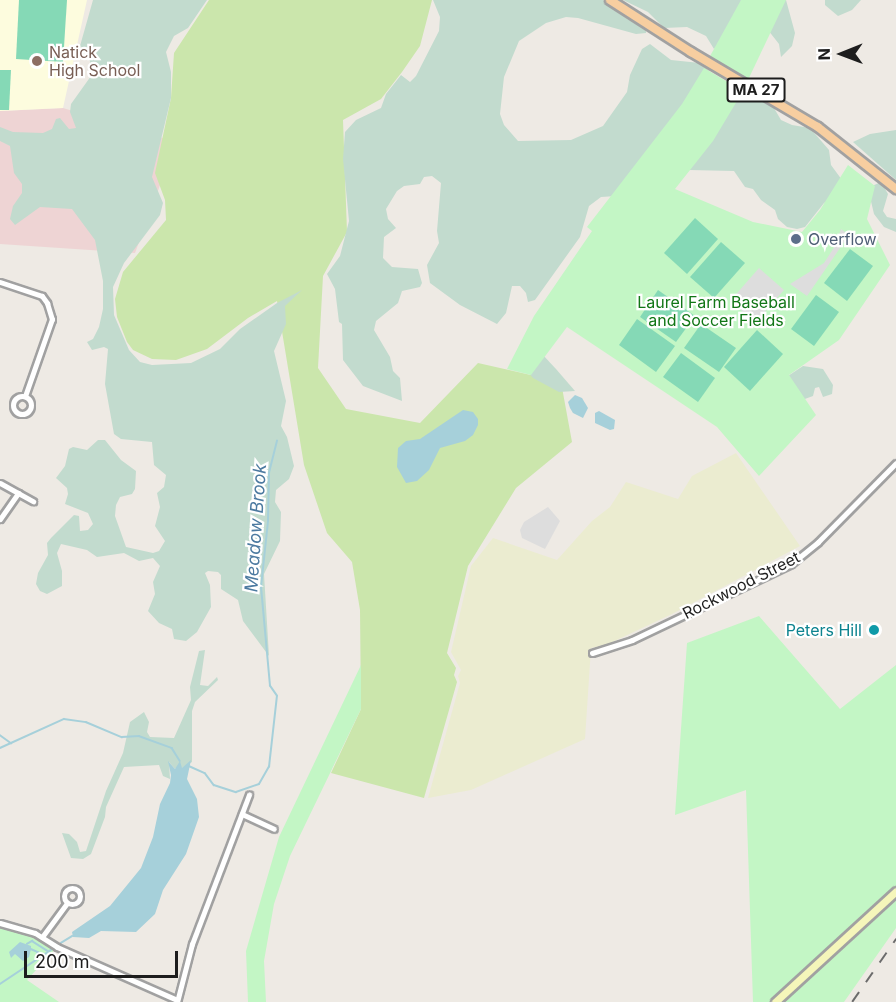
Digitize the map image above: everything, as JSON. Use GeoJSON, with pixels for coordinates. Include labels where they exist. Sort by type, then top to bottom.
{"type":"FeatureCollection","features":[{"type":"Feature","properties":{"kind":"main road","name":"MA 27"},"geometry":{"type":"LineString","coordinates":[[610,0],[691,52],[818,128],[896,189]]}},
{"type":"Feature","properties":{"kind":"main road"},"geometry":{"type":"LineString","coordinates":[[775,1002],[896,891]]}},
{"type":"Feature","properties":{"kind":"street"},"geometry":{"type":"LineString","coordinates":[[0,282],[42,296],[52,319],[25,396]]}},
{"type":"Feature","properties":{"kind":"street","name":"Rockwood Street"},"geometry":{"type":"LineString","coordinates":[[592,653],[632,640],[791,564],[818,542],[896,463]]}},
{"type":"Feature","properties":{"kind":"street"},"geometry":{"type":"LineString","coordinates":[[0,483],[33,501]]}},
{"type":"Feature","properties":{"kind":"street"},"geometry":{"type":"LineString","coordinates":[[0,519],[18,493]]}},
{"type":"Feature","properties":{"kind":"street"},"geometry":{"type":"LineString","coordinates":[[0,922],[42,937],[57,947],[177,1001],[192,944],[249,795]]}},
{"type":"Feature","properties":{"kind":"street"},"geometry":{"type":"LineString","coordinates":[[242,814],[274,829]]}},
{"type":"Feature","properties":{"kind":"street"},"geometry":{"type":"LineString","coordinates":[[42,937],[67,903]]}},
{"type":"Feature","properties":{"kind":"shaded area","name":"Natick High School"},"geometry":{"type":"Polygon","coordinates":[[[0,0],[87,0],[63,108],[0,111],[0,0]]]}},
{"type":"Feature","properties":{"kind":"shaded area"},"geometry":{"type":"Polygon","coordinates":[[[93,0],[207,0],[188,28],[174,36],[166,52],[171,72],[171,98],[152,177],[163,203],[160,215],[124,263],[113,287],[114,315],[129,350],[140,362],[152,365],[191,363],[220,349],[240,329],[277,303],[302,290],[285,306],[286,324],[274,351],[286,401],[281,426],[287,437],[294,466],[289,479],[276,490],[275,502],[281,512],[280,541],[264,574],[269,656],[243,621],[238,600],[221,589],[221,575],[218,572],[205,573],[210,585],[211,607],[197,632],[186,641],[174,639],[172,629],[159,623],[148,611],[155,594],[153,582],[160,566],[153,558],[139,561],[124,553],[97,557],[87,550],[61,544],[57,553],[62,571],[62,586],[47,594],[40,591],[36,584],[38,573],[48,555],[47,543],[51,538],[74,515],[79,516],[80,531],[88,530],[93,524],[88,513],[65,504],[67,488],[56,478],[65,466],[69,449],[73,447],[87,450],[98,440],[105,440],[121,460],[136,471],[135,489],[132,494],[120,497],[116,505],[115,516],[126,547],[153,553],[159,551],[165,541],[155,526],[160,507],[157,493],[164,487],[166,475],[154,465],[152,442],[121,439],[114,434],[105,384],[108,349],[104,347],[92,350],[87,342],[93,339],[99,327],[103,309],[103,281],[95,240],[72,209],[40,207],[15,225],[10,219],[13,206],[22,193],[22,184],[14,173],[10,146],[0,141],[0,127],[13,132],[43,133],[52,129],[56,119],[60,118],[69,129],[76,128],[70,112],[71,104],[91,76],[90,61],[80,46],[93,0]]]}},
{"type":"Feature","properties":{"kind":"shaded area"},"geometry":{"type":"Polygon","coordinates":[[[433,0],[603,0],[646,31],[646,33],[636,34],[578,18],[566,17],[546,23],[519,41],[504,77],[500,114],[504,125],[518,141],[571,140],[603,126],[627,92],[630,75],[642,49],[650,44],[671,60],[700,63],[709,71],[616,196],[601,197],[589,206],[580,237],[535,300],[528,302],[526,293],[520,286],[512,286],[506,313],[497,324],[460,305],[430,283],[427,265],[439,243],[437,231],[441,183],[432,176],[424,177],[420,184],[404,186],[397,191],[386,209],[388,219],[396,228],[384,237],[383,258],[392,267],[418,269],[422,283],[420,287],[402,291],[398,303],[376,321],[374,330],[390,357],[393,371],[400,378],[402,401],[363,386],[343,360],[342,324],[339,322],[335,289],[327,274],[340,256],[349,221],[343,159],[345,132],[356,120],[381,108],[386,94],[401,75],[410,82],[416,76],[439,31],[440,17],[433,0]]]}},
{"type":"Feature","properties":{"kind":"shaded area"},"geometry":{"type":"Polygon","coordinates":[[[623,0],[751,0],[714,49],[706,36],[687,27],[664,28],[648,12],[623,0]]]}},
{"type":"Feature","properties":{"kind":"shaded area"},"geometry":{"type":"Polygon","coordinates":[[[770,0],[786,0],[795,33],[792,46],[781,57],[779,44],[768,30],[770,0]]]}},
{"type":"Feature","properties":{"kind":"shaded area"},"geometry":{"type":"Polygon","coordinates":[[[825,0],[861,0],[852,10],[838,16],[825,5],[825,0]]]}},
{"type":"Feature","properties":{"kind":"shaded area"},"geometry":{"type":"Polygon","coordinates":[[[731,83],[771,103],[781,120],[792,125],[810,128],[829,150],[831,165],[842,180],[832,198],[824,203],[805,227],[797,229],[787,227],[778,219],[775,210],[761,200],[753,189],[745,187],[734,171],[689,170],[731,83]]]}},
{"type":"Feature","properties":{"kind":"shaded area"},"geometry":{"type":"Polygon","coordinates":[[[63,108],[176,142],[135,253],[0,244],[0,111],[63,108]]]}},
{"type":"Feature","properties":{"kind":"shaded area"},"geometry":{"type":"Polygon","coordinates":[[[896,130],[896,180],[853,142],[870,134],[896,130]]]}},
{"type":"Feature","properties":{"kind":"shaded area"},"geometry":{"type":"Polygon","coordinates":[[[881,182],[888,194],[883,211],[887,217],[896,219],[896,232],[884,227],[874,214],[870,197],[872,186],[881,182]]]}},
{"type":"Feature","properties":{"kind":"shaded area"},"geometry":{"type":"Polygon","coordinates":[[[841,229],[849,235],[807,296],[790,284],[824,263],[835,246],[841,229]]]}},
{"type":"Feature","properties":{"kind":"shaded area"},"geometry":{"type":"Polygon","coordinates":[[[759,268],[784,290],[754,324],[731,300],[759,268]]]}},
{"type":"Feature","properties":{"kind":"shaded area"},"geometry":{"type":"Polygon","coordinates":[[[542,354],[575,391],[559,392],[533,378],[528,372],[542,354]]]}},
{"type":"Feature","properties":{"kind":"shaded area"},"geometry":{"type":"Polygon","coordinates":[[[803,366],[823,369],[833,385],[832,394],[823,397],[819,387],[815,388],[813,396],[802,400],[788,376],[803,366]]]}},
{"type":"Feature","properties":{"kind":"shaded area"},"geometry":{"type":"Polygon","coordinates":[[[736,453],[800,546],[672,614],[606,645],[591,648],[585,739],[471,790],[428,798],[460,683],[458,676],[461,670],[451,652],[471,566],[493,538],[557,560],[592,521],[610,507],[626,482],[678,499],[692,476],[736,453]]]}},
{"type":"Feature","properties":{"kind":"shaded area"},"geometry":{"type":"Polygon","coordinates":[[[548,507],[560,521],[545,549],[522,538],[520,530],[524,522],[548,507]]]}},
{"type":"Feature","properties":{"kind":"shaded area"},"geometry":{"type":"Polygon","coordinates":[[[205,650],[200,685],[208,686],[217,677],[218,680],[195,702],[192,711],[192,762],[181,769],[179,765],[175,769],[169,762],[170,779],[163,776],[159,765],[124,767],[106,807],[105,817],[91,854],[83,859],[71,858],[62,833],[69,834],[77,842],[80,852],[86,851],[106,791],[123,753],[130,722],[144,712],[149,722],[147,732],[150,737],[174,738],[191,700],[190,687],[199,651],[205,650]]]}},
{"type":"Feature","properties":{"kind":"green space"},"geometry":{"type":"Polygon","coordinates":[[[19,0],[67,0],[63,62],[16,59],[19,0]]]}},
{"type":"Feature","properties":{"kind":"green space"},"geometry":{"type":"Polygon","coordinates":[[[209,0],[432,0],[420,46],[402,72],[381,99],[343,120],[347,232],[323,276],[318,368],[346,409],[420,423],[478,363],[561,382],[572,442],[516,488],[468,566],[447,653],[456,668],[454,675],[457,682],[424,798],[331,773],[361,709],[360,610],[352,562],[327,533],[304,465],[277,301],[248,318],[207,349],[176,360],[152,359],[133,350],[127,342],[117,317],[115,299],[123,272],[166,220],[165,200],[155,173],[171,98],[174,53],[209,0]]]}},
{"type":"Feature","properties":{"kind":"green space"},"geometry":{"type":"Polygon","coordinates":[[[741,0],[786,0],[748,80],[709,58],[741,0]]]}},
{"type":"Feature","properties":{"kind":"green space","name":"Laurel Farm Baseball and Soccer Fields"},"geometry":{"type":"Polygon","coordinates":[[[704,68],[743,91],[713,141],[675,189],[753,222],[802,232],[820,210],[848,165],[875,186],[867,219],[890,265],[839,340],[789,375],[816,415],[759,476],[717,427],[567,327],[531,375],[507,369],[534,316],[592,231],[587,227],[682,104],[704,68]]]}},
{"type":"Feature","properties":{"kind":"green space"},"geometry":{"type":"Polygon","coordinates":[[[0,70],[11,70],[9,110],[0,110],[0,70]]]}},
{"type":"Feature","properties":{"kind":"green space"},"geometry":{"type":"Polygon","coordinates":[[[695,218],[718,239],[687,274],[664,253],[695,218]]]}},
{"type":"Feature","properties":{"kind":"green space"},"geometry":{"type":"Polygon","coordinates":[[[721,242],[745,263],[714,298],[690,277],[721,242]]]}},
{"type":"Feature","properties":{"kind":"green space"},"geometry":{"type":"Polygon","coordinates":[[[850,249],[873,266],[847,301],[824,283],[850,249]]]}},
{"type":"Feature","properties":{"kind":"green space"},"geometry":{"type":"Polygon","coordinates":[[[658,290],[695,316],[676,342],[640,317],[658,290]]]}},
{"type":"Feature","properties":{"kind":"green space"},"geometry":{"type":"Polygon","coordinates":[[[816,295],[839,312],[814,346],[791,329],[816,295]]]}},
{"type":"Feature","properties":{"kind":"green space"},"geometry":{"type":"Polygon","coordinates":[[[637,319],[675,346],[656,372],[619,345],[637,319]]]}},
{"type":"Feature","properties":{"kind":"green space"},"geometry":{"type":"Polygon","coordinates":[[[701,324],[736,348],[719,372],[684,348],[701,324]]]}},
{"type":"Feature","properties":{"kind":"green space"},"geometry":{"type":"Polygon","coordinates":[[[757,330],[783,354],[750,391],[724,367],[757,330]]]}},
{"type":"Feature","properties":{"kind":"green space"},"geometry":{"type":"Polygon","coordinates":[[[681,353],[715,378],[698,402],[663,377],[681,353]]]}},
{"type":"Feature","properties":{"kind":"green space"},"geometry":{"type":"Polygon","coordinates":[[[759,616],[840,709],[896,665],[896,928],[844,1002],[753,1002],[746,790],[675,815],[687,643],[759,616]]]}},
{"type":"Feature","properties":{"kind":"green space"},"geometry":{"type":"Polygon","coordinates":[[[361,665],[361,709],[290,856],[274,904],[264,961],[266,1002],[248,1002],[246,951],[279,837],[361,665]]]}},
{"type":"Feature","properties":{"kind":"green space"},"geometry":{"type":"Polygon","coordinates":[[[0,923],[28,931],[57,947],[27,980],[59,1002],[0,1002],[0,923]]]}},
{"type":"Feature","properties":{"kind":"water"},"geometry":{"type":"Polygon","coordinates":[[[575,395],[582,398],[588,408],[583,418],[573,413],[570,408],[568,402],[575,395]]]}},
{"type":"Feature","properties":{"kind":"water"},"geometry":{"type":"Polygon","coordinates":[[[463,410],[473,412],[478,419],[473,435],[465,441],[440,448],[429,470],[417,481],[406,483],[397,467],[398,448],[406,441],[420,439],[463,410]]]}},
{"type":"Feature","properties":{"kind":"water"},"geometry":{"type":"Polygon","coordinates":[[[599,411],[615,420],[614,429],[610,430],[595,423],[595,413],[599,411]]]}},
{"type":"Feature","properties":{"kind":"water"},"geometry":{"type":"Polygon","coordinates":[[[191,760],[187,779],[197,799],[199,817],[186,854],[163,890],[155,914],[136,932],[101,931],[89,938],[73,937],[72,932],[110,906],[141,868],[153,837],[160,804],[170,783],[168,761],[175,769],[180,761],[182,768],[191,760]]]}},
{"type":"Feature","properties":{"kind":"water"},"geometry":{"type":"Polygon","coordinates":[[[20,942],[31,946],[29,957],[23,961],[15,954],[11,958],[9,952],[20,942]]]}},
{"type":"Feature","properties":{"kind":"waterway","name":"Meadow Brook"},"geometry":{"type":"LineString","coordinates":[[189,766],[205,773],[214,785],[236,792],[259,784],[269,767],[277,696],[270,686],[261,587],[268,521],[269,473],[277,441]]}},
{"type":"Feature","properties":{"kind":"waterway"},"geometry":{"type":"LineString","coordinates":[[0,748],[64,719],[86,722],[122,737],[139,736],[172,748],[180,761]]}},
{"type":"Feature","properties":{"kind":"waterway"},"geometry":{"type":"LineString","coordinates":[[0,735],[11,743]]}},
{"type":"Feature","properties":{"kind":"waterway","name":"Meadow Brook"},"geometry":{"type":"LineString","coordinates":[[61,943],[72,936]]}},
{"type":"Feature","properties":{"kind":"waterway"},"geometry":{"type":"LineString","coordinates":[[27,944],[32,941],[48,951]]}},
{"type":"Feature","properties":{"kind":"waterway"},"geometry":{"type":"LineString","coordinates":[[31,949],[38,952],[37,958]]}},
{"type":"Feature","properties":{"kind":"waterway","name":"Meadow Brook"},"geometry":{"type":"LineString","coordinates":[[0,984],[51,950]]}},
{"type":"Feature","properties":{"kind":"railway"},"geometry":{"type":"LineString","coordinates":[[852,1002],[896,939]]}},
{"type":"Feature","properties":{"kind":"place","name":"Natick High School"},"geometry":{"type":"Point","coordinates":[37,61]}},
{"type":"Feature","properties":{"kind":"place","name":"Overflow"},"geometry":{"type":"Point","coordinates":[796,239]}},
{"type":"Feature","properties":{"kind":"place","name":"Peters Hill"},"geometry":{"type":"Point","coordinates":[874,630]}}]}
